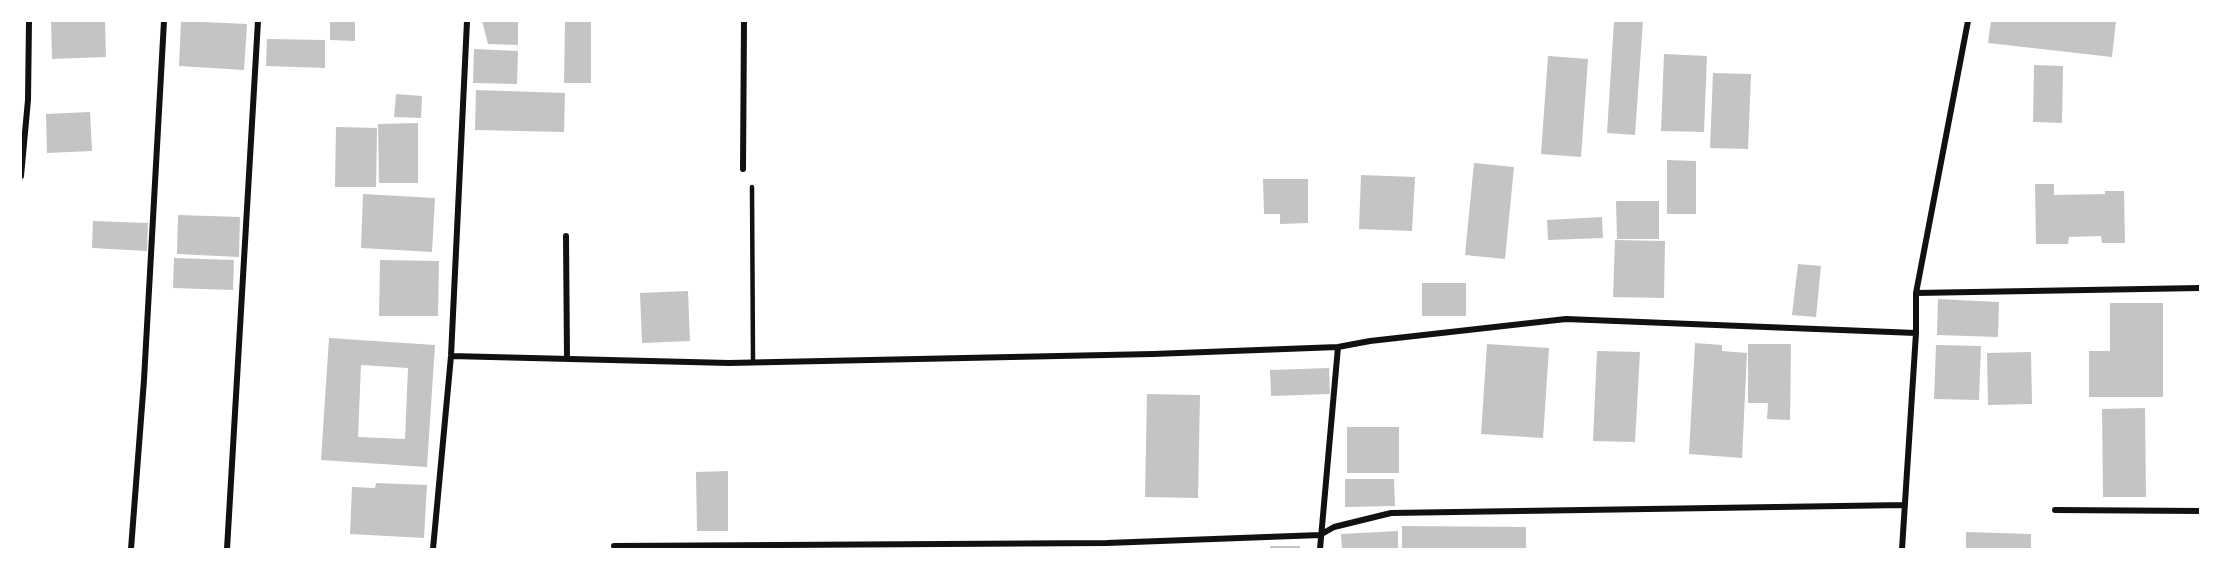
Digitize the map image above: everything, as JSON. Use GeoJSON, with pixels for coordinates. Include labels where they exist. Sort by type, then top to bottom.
{"type":"FeatureCollection","features":[{"type":"Feature","properties":{"kind":"street"},"geometry":{"type":"LineString","coordinates":[[21,176],[28,100],[29,21]]}},
{"type":"Feature","properties":{"kind":"street"},"geometry":{"type":"LineString","coordinates":[[131,549],[144,380],[164,21]]}},
{"type":"Feature","properties":{"kind":"street"},"geometry":{"type":"LineString","coordinates":[[227,549],[258,21]]}},
{"type":"Feature","properties":{"kind":"street"},"geometry":{"type":"LineString","coordinates":[[433,549],[451,356],[467,21]]}},
{"type":"Feature","properties":{"kind":"street"},"geometry":{"type":"LineString","coordinates":[[743,169],[744,21]]}},
{"type":"Feature","properties":{"kind":"street"},"geometry":{"type":"LineString","coordinates":[[1902,549],[1916,333],[1916,293],[1968,21]]}},
{"type":"Feature","properties":{"kind":"street"},"geometry":{"type":"LineString","coordinates":[[566,236],[567,358]]}},
{"type":"Feature","properties":{"kind":"street"},"geometry":{"type":"LineString","coordinates":[[1916,293],[2200,288]]}},
{"type":"Feature","properties":{"kind":"street"},"geometry":{"type":"LineString","coordinates":[[451,356],[753,363],[1153,354],[1338,347],[1370,341],[1566,319],[1916,333]]}},
{"type":"Feature","properties":{"kind":"street"},"geometry":{"type":"LineString","coordinates":[[1320,549],[1338,347]]}},
{"type":"Feature","properties":{"kind":"street"},"geometry":{"type":"LineString","coordinates":[[614,546],[1107,543],[1320,535],[1334,528],[1391,513],[1905,505]]}},
{"type":"Feature","properties":{"kind":"street"},"geometry":{"type":"LineString","coordinates":[[2055,510],[2200,511]]}},
{"type":"Feature","properties":{"kind":"lane"},"geometry":{"type":"LineString","coordinates":[[752,187],[753,363]]}},
{"type":"Feature","properties":{"kind":"building"},"geometry":{"type":"Polygon","coordinates":[[[51,21],[105,21],[106,57],[52,59],[51,21]]]}},
{"type":"Feature","properties":{"kind":"building"},"geometry":{"type":"Polygon","coordinates":[[[181,21],[247,24],[244,70],[179,66],[181,21]]]}},
{"type":"Feature","properties":{"kind":"building"},"geometry":{"type":"Polygon","coordinates":[[[330,21],[355,21],[355,41],[330,40],[330,21]]]}},
{"type":"Feature","properties":{"kind":"building"},"geometry":{"type":"Polygon","coordinates":[[[482,21],[518,21],[518,45],[488,44],[482,21]]]}},
{"type":"Feature","properties":{"kind":"building"},"geometry":{"type":"Polygon","coordinates":[[[565,21],[591,21],[591,83],[564,83],[565,21]]]}},
{"type":"Feature","properties":{"kind":"building"},"geometry":{"type":"Polygon","coordinates":[[[1614,21],[1643,21],[1635,135],[1607,133],[1614,21]]]}},
{"type":"Feature","properties":{"kind":"building"},"geometry":{"type":"Polygon","coordinates":[[[1991,21],[2116,21],[2112,57],[1988,43],[1991,21]]]}},
{"type":"Feature","properties":{"kind":"building"},"geometry":{"type":"Polygon","coordinates":[[[267,39],[325,40],[325,68],[266,66],[267,39]]]}},
{"type":"Feature","properties":{"kind":"building"},"geometry":{"type":"Polygon","coordinates":[[[474,49],[518,51],[517,84],[473,83],[474,49]]]}},
{"type":"Feature","properties":{"kind":"building"},"geometry":{"type":"Polygon","coordinates":[[[1664,54],[1707,56],[1704,132],[1661,131],[1664,54]]]}},
{"type":"Feature","properties":{"kind":"building"},"geometry":{"type":"Polygon","coordinates":[[[1548,56],[1588,59],[1581,157],[1541,154],[1548,56]]]}},
{"type":"Feature","properties":{"kind":"building"},"geometry":{"type":"Polygon","coordinates":[[[2034,65],[2063,66],[2062,123],[2033,122],[2034,65]]]}},
{"type":"Feature","properties":{"kind":"building"},"geometry":{"type":"Polygon","coordinates":[[[1713,73],[1751,74],[1748,149],[1710,148],[1713,73]]]}},
{"type":"Feature","properties":{"kind":"building"},"geometry":{"type":"Polygon","coordinates":[[[476,90],[565,93],[564,132],[475,130],[476,90]]]}},
{"type":"Feature","properties":{"kind":"building"},"geometry":{"type":"Polygon","coordinates":[[[396,94],[422,96],[421,118],[394,117],[396,94]]]}},
{"type":"Feature","properties":{"kind":"building"},"geometry":{"type":"Polygon","coordinates":[[[90,112],[92,151],[47,153],[46,114],[90,112]]]}},
{"type":"Feature","properties":{"kind":"building"},"geometry":{"type":"Polygon","coordinates":[[[418,123],[418,183],[379,183],[378,124],[418,123]]]}},
{"type":"Feature","properties":{"kind":"building"},"geometry":{"type":"Polygon","coordinates":[[[336,127],[377,128],[376,187],[335,187],[336,127]]]}},
{"type":"Feature","properties":{"kind":"building"},"geometry":{"type":"Polygon","coordinates":[[[1667,160],[1696,161],[1696,214],[1667,214],[1667,160]]]}},
{"type":"Feature","properties":{"kind":"building"},"geometry":{"type":"Polygon","coordinates":[[[1474,163],[1514,167],[1505,259],[1465,255],[1474,163]]]}},
{"type":"Feature","properties":{"kind":"building"},"geometry":{"type":"Polygon","coordinates":[[[1361,175],[1415,177],[1412,231],[1359,229],[1361,175]]]}},
{"type":"Feature","properties":{"kind":"building"},"geometry":{"type":"Polygon","coordinates":[[[1263,179],[1308,179],[1308,223],[1280,224],[1280,214],[1264,214],[1263,179]]]}},
{"type":"Feature","properties":{"kind":"building"},"geometry":{"type":"Polygon","coordinates":[[[2035,184],[2054,184],[2054,195],[2105,194],[2105,191],[2124,191],[2125,243],[2102,243],[2101,236],[2069,237],[2068,244],[2036,244],[2035,184]]]}},
{"type":"Feature","properties":{"kind":"building"},"geometry":{"type":"Polygon","coordinates":[[[363,194],[435,198],[432,252],[361,248],[363,194]]]}},
{"type":"Feature","properties":{"kind":"building"},"geometry":{"type":"Polygon","coordinates":[[[1616,201],[1659,201],[1659,239],[1617,239],[1616,201]]]}},
{"type":"Feature","properties":{"kind":"building"},"geometry":{"type":"Polygon","coordinates":[[[178,215],[240,217],[239,257],[177,254],[178,215]]]}},
{"type":"Feature","properties":{"kind":"building"},"geometry":{"type":"Polygon","coordinates":[[[1602,217],[1603,238],[1548,240],[1547,220],[1602,217]]]}},
{"type":"Feature","properties":{"kind":"building"},"geometry":{"type":"Polygon","coordinates":[[[93,221],[148,223],[147,251],[92,248],[93,221]]]}},
{"type":"Feature","properties":{"kind":"building"},"geometry":{"type":"Polygon","coordinates":[[[1615,240],[1665,241],[1664,298],[1613,297],[1615,240]]]}},
{"type":"Feature","properties":{"kind":"building"},"geometry":{"type":"Polygon","coordinates":[[[174,258],[234,260],[233,290],[173,288],[174,258]]]}},
{"type":"Feature","properties":{"kind":"building"},"geometry":{"type":"Polygon","coordinates":[[[380,260],[439,261],[438,316],[379,316],[380,260]]]}},
{"type":"Feature","properties":{"kind":"building"},"geometry":{"type":"Polygon","coordinates":[[[1798,264],[1821,266],[1816,317],[1792,315],[1798,264]]]}},
{"type":"Feature","properties":{"kind":"building"},"geometry":{"type":"Polygon","coordinates":[[[1422,283],[1466,283],[1466,316],[1422,316],[1422,283]]]}},
{"type":"Feature","properties":{"kind":"building"},"geometry":{"type":"Polygon","coordinates":[[[688,291],[690,341],[642,343],[640,293],[688,291]]]}},
{"type":"Feature","properties":{"kind":"building"},"geometry":{"type":"Polygon","coordinates":[[[1938,299],[1999,302],[1998,337],[1937,335],[1938,299]]]}},
{"type":"Feature","properties":{"kind":"building"},"geometry":{"type":"Polygon","coordinates":[[[2110,303],[2163,303],[2163,397],[2089,397],[2089,351],[2110,351],[2110,303]]]}},
{"type":"Feature","properties":{"kind":"building"},"geometry":{"type":"Polygon","coordinates":[[[329,338],[435,345],[427,467],[321,460],[329,338]],[[361,365],[358,437],[405,439],[408,368],[361,365]]]}},
{"type":"Feature","properties":{"kind":"building"},"geometry":{"type":"Polygon","coordinates":[[[1695,343],[1722,345],[1722,351],[1747,353],[1742,458],[1689,454],[1695,343]]]}},
{"type":"Feature","properties":{"kind":"building"},"geometry":{"type":"Polygon","coordinates":[[[1487,344],[1549,348],[1543,438],[1481,434],[1487,344]]]}},
{"type":"Feature","properties":{"kind":"building"},"geometry":{"type":"Polygon","coordinates":[[[1748,344],[1791,344],[1790,420],[1767,419],[1768,403],[1748,403],[1748,344]]]}},
{"type":"Feature","properties":{"kind":"building"},"geometry":{"type":"Polygon","coordinates":[[[1936,345],[1981,346],[1979,400],[1934,399],[1936,345]]]}},
{"type":"Feature","properties":{"kind":"building"},"geometry":{"type":"Polygon","coordinates":[[[1597,351],[1640,352],[1635,442],[1593,441],[1597,351]]]}},
{"type":"Feature","properties":{"kind":"building"},"geometry":{"type":"Polygon","coordinates":[[[2031,352],[2032,404],[1988,405],[1987,353],[2031,352]]]}},
{"type":"Feature","properties":{"kind":"building"},"geometry":{"type":"Polygon","coordinates":[[[1329,368],[1330,394],[1271,396],[1270,370],[1329,368]]]}},
{"type":"Feature","properties":{"kind":"building"},"geometry":{"type":"Polygon","coordinates":[[[1147,394],[1200,395],[1198,498],[1145,497],[1147,394]]]}},
{"type":"Feature","properties":{"kind":"building"},"geometry":{"type":"Polygon","coordinates":[[[2145,408],[2146,497],[2103,497],[2102,409],[2145,408]]]}},
{"type":"Feature","properties":{"kind":"building"},"geometry":{"type":"Polygon","coordinates":[[[1347,427],[1399,427],[1399,473],[1347,473],[1347,427]]]}},
{"type":"Feature","properties":{"kind":"building"},"geometry":{"type":"Polygon","coordinates":[[[728,471],[728,531],[697,531],[696,472],[728,471]]]}},
{"type":"Feature","properties":{"kind":"building"},"geometry":{"type":"Polygon","coordinates":[[[1345,479],[1394,479],[1395,506],[1345,507],[1345,479]]]}},
{"type":"Feature","properties":{"kind":"building"},"geometry":{"type":"Polygon","coordinates":[[[376,483],[427,485],[424,538],[350,534],[352,487],[375,488],[376,483]]]}},
{"type":"Feature","properties":{"kind":"building"},"geometry":{"type":"Polygon","coordinates":[[[1402,526],[1526,527],[1526,549],[1402,549],[1402,526]]]}},
{"type":"Feature","properties":{"kind":"building"},"geometry":{"type":"Polygon","coordinates":[[[1398,531],[1398,549],[1342,549],[1341,534],[1398,531]]]}},
{"type":"Feature","properties":{"kind":"building"},"geometry":{"type":"Polygon","coordinates":[[[1966,532],[2031,534],[2031,549],[1966,549],[1966,532]]]}},
{"type":"Feature","properties":{"kind":"building"},"geometry":{"type":"Polygon","coordinates":[[[1270,546],[1300,546],[1300,549],[1270,549],[1270,546]]]}}]}
